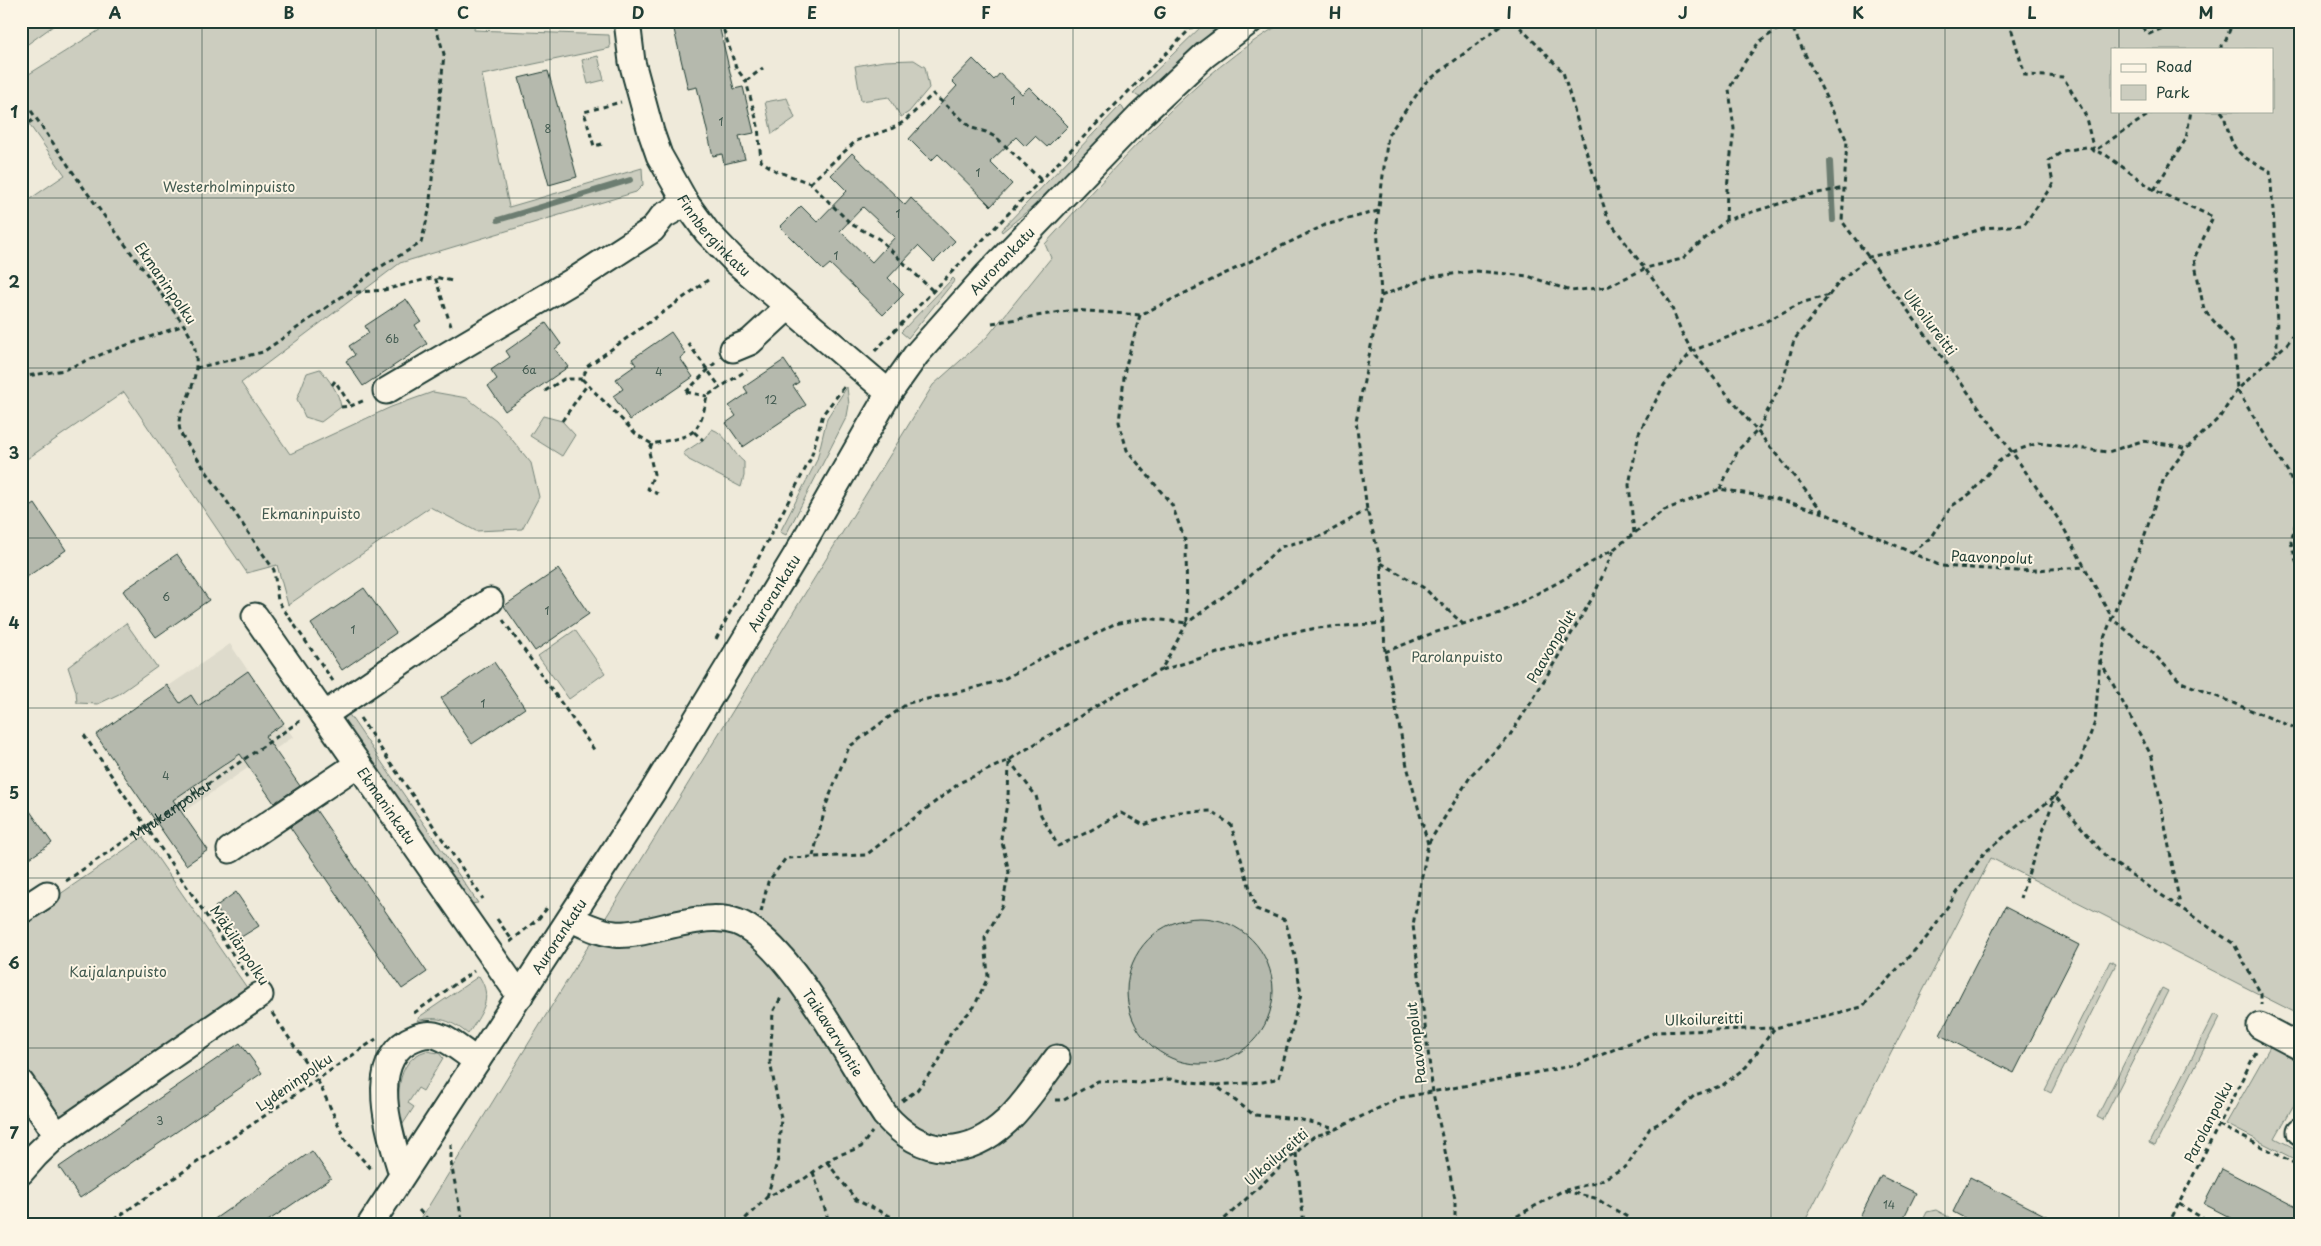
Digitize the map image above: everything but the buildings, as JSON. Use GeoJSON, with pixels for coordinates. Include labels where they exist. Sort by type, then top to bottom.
{"type":"FeatureCollection","features":[{"type":"Feature","properties":{"kind":"street","name":"Finnberginkatu"},"geometry":{"type":"LineString","coordinates":[[627,21],[632,62],[651,132],[659,155],[686,203],[707,232],[735,261],[889,393]]}},
{"type":"Feature","properties":{"kind":"street","name":"Aurorankatu"},"geometry":{"type":"LineString","coordinates":[[370,1225],[571,919],[741,646],[889,393],[916,355],[986,276],[1127,130],[1205,55],[1250,21]]}},
{"type":"Feature","properties":{"kind":"street"},"geometry":{"type":"LineString","coordinates":[[386,391],[578,278],[652,230],[663,216],[686,203]]}},
{"type":"Feature","properties":{"kind":"street"},"geometry":{"type":"LineString","coordinates":[[733,349],[750,342],[788,308]]}},
{"type":"Feature","properties":{"kind":"street"},"geometry":{"type":"LineString","coordinates":[[321,712],[346,700],[490,601]]}},
{"type":"Feature","properties":{"kind":"street","name":"Ekmaninkatu"},"geometry":{"type":"LineString","coordinates":[[255,616],[520,996]]}},
{"type":"Feature","properties":{"kind":"street"},"geometry":{"type":"LineString","coordinates":[[230,850],[358,764]]}},
{"type":"Feature","properties":{"kind":"street"},"geometry":{"type":"LineString","coordinates":[[21,911],[46,894]]}},
{"type":"Feature","properties":{"kind":"street","name":"Taikavarvuntie"},"geometry":{"type":"LineString","coordinates":[[571,919],[597,930],[616,934],[717,918],[736,922],[756,932],[794,972],[885,1115],[897,1128],[922,1144],[938,1149],[974,1144],[991,1134],[1008,1120],[1057,1058]]}},
{"type":"Feature","properties":{"kind":"street"},"geometry":{"type":"LineString","coordinates":[[21,1172],[57,1135],[260,995]]}},
{"type":"Feature","properties":{"kind":"street"},"geometry":{"type":"LineString","coordinates":[[2264,1028],[2300,1047]]}},
{"type":"Feature","properties":{"kind":"street"},"geometry":{"type":"LineString","coordinates":[[402,1174],[389,1127],[386,1102],[386,1074],[392,1058],[404,1044],[418,1036],[429,1034],[440,1037],[477,1061]]}},
{"type":"Feature","properties":{"kind":"street"},"geometry":{"type":"LineString","coordinates":[[21,1083],[57,1135]]}},
{"type":"Feature","properties":{"kind":"path"},"geometry":{"type":"LineString","coordinates":[[196,368],[263,352],[347,293],[375,270],[420,243],[429,211],[444,54],[434,21]]}},
{"type":"Feature","properties":{"kind":"path"},"geometry":{"type":"LineString","coordinates":[[724,21],[723,28],[736,68],[746,80],[758,126],[761,161],[776,171],[810,184],[851,224],[879,239],[891,249],[933,291]]}},
{"type":"Feature","properties":{"kind":"path"},"geometry":{"type":"LineString","coordinates":[[1181,21],[1189,29]]}},
{"type":"Feature","properties":{"kind":"path"},"geometry":{"type":"LineString","coordinates":[[1428,844],[1407,766],[1384,652],[1381,562],[1367,510],[1356,421],[1381,296],[1377,224],[1388,135],[1425,83],[1507,21]]}},
{"type":"Feature","properties":{"kind":"path"},"geometry":{"type":"LineString","coordinates":[[1514,21],[1563,72],[1608,219],[1669,300],[1692,352],[1758,430],[1824,513]]}},
{"type":"Feature","properties":{"kind":"path"},"geometry":{"type":"LineString","coordinates":[[2009,21],[2024,75],[2063,77],[2086,114],[2094,151]]}},
{"type":"Feature","properties":{"kind":"path"},"geometry":{"type":"LineString","coordinates":[[2136,21],[2149,34],[2180,21]]}},
{"type":"Feature","properties":{"kind":"path"},"geometry":{"type":"LineString","coordinates":[[2163,29],[2166,21]]}},
{"type":"Feature","properties":{"kind":"path"},"geometry":{"type":"LineString","coordinates":[[1726,220],[1727,188],[1734,129],[1729,89],[1759,42],[1790,22]]}},
{"type":"Feature","properties":{"kind":"path","name":"Ulkoilureitti"},"geometry":{"type":"LineString","coordinates":[[1790,22],[1847,142],[1842,221],[2012,452],[2060,523],[2086,567],[2112,618]]}},
{"type":"Feature","properties":{"kind":"path"},"geometry":{"type":"LineString","coordinates":[[2221,48],[2233,22]]}},
{"type":"Feature","properties":{"kind":"path"},"geometry":{"type":"LineString","coordinates":[[746,80],[763,68]]}},
{"type":"Feature","properties":{"kind":"path"},"geometry":{"type":"LineString","coordinates":[[810,184],[856,141],[893,128],[905,121],[933,94],[972,128],[997,138],[1041,180]]}},
{"type":"Feature","properties":{"kind":"path","name":"Ekmaninpolku"},"geometry":{"type":"LineString","coordinates":[[21,96],[83,187],[184,325],[195,349],[196,368],[190,392],[180,413],[178,427],[274,570],[278,601],[346,700]]}},
{"type":"Feature","properties":{"kind":"path"},"geometry":{"type":"LineString","coordinates":[[602,144],[594,146],[584,112],[627,101]]}},
{"type":"Feature","properties":{"kind":"path"},"geometry":{"type":"LineString","coordinates":[[2094,151],[2152,112]]}},
{"type":"Feature","properties":{"kind":"path"},"geometry":{"type":"LineString","coordinates":[[2154,190],[2186,139],[2191,112]]}},
{"type":"Feature","properties":{"kind":"path"},"geometry":{"type":"LineString","coordinates":[[2222,112],[2231,145],[2247,160],[2270,171],[2276,251],[2277,352]]}},
{"type":"Feature","properties":{"kind":"path"},"geometry":{"type":"LineString","coordinates":[[21,128],[36,118]]}},
{"type":"Feature","properties":{"kind":"path"},"geometry":{"type":"LineString","coordinates":[[1720,489],[1738,450],[1758,430],[1783,380],[1794,340],[1841,280],[1868,257],[1958,237],[1983,228],[2024,225],[2053,184],[2049,161],[2063,151],[2086,147],[2106,156],[2154,190],[2213,217],[2194,259],[2204,310],[2234,344],[2237,390],[2288,472],[2300,505],[2291,542],[2300,576]]}},
{"type":"Feature","properties":{"kind":"path"},"geometry":{"type":"LineString","coordinates":[[1381,296],[1428,277],[1476,271],[1528,276],[1571,291],[1607,288],[1646,268],[1682,259],[1726,220],[1808,195],[1844,188]]}},
{"type":"Feature","properties":{"kind":"path"},"geometry":{"type":"LineString","coordinates":[[992,323],[1074,310],[1140,314],[1325,225],[1378,211]]}},
{"type":"Feature","properties":{"kind":"path"},"geometry":{"type":"LineString","coordinates":[[954,269],[958,274]]}},
{"type":"Feature","properties":{"kind":"path"},"geometry":{"type":"LineString","coordinates":[[347,293],[384,290],[435,278],[452,281]]}},
{"type":"Feature","properties":{"kind":"path"},"geometry":{"type":"LineString","coordinates":[[435,278],[458,347]]}},
{"type":"Feature","properties":{"kind":"path"},"geometry":{"type":"LineString","coordinates":[[582,379],[588,366],[708,280]]}},
{"type":"Feature","properties":{"kind":"path"},"geometry":{"type":"LineString","coordinates":[[1634,534],[1629,485],[1639,433],[1664,385],[1692,352],[1757,326],[1801,303],[1829,295]]}},
{"type":"Feature","properties":{"kind":"path"},"geometry":{"type":"LineString","coordinates":[[1140,314],[1125,369],[1119,422],[1127,450],[1172,505],[1186,543],[1187,623]]}},
{"type":"Feature","properties":{"kind":"path"},"geometry":{"type":"LineString","coordinates":[[21,377],[64,370],[107,352],[184,325]]}},
{"type":"Feature","properties":{"kind":"path","name":"Ulkoilureitti"},"geometry":{"type":"LineString","coordinates":[[2020,898],[2056,796],[2080,762],[2095,722],[2100,660],[2104,638],[2142,543],[2164,478],[2186,449],[2220,417],[2237,390],[2287,344],[2300,326]]}},
{"type":"Feature","properties":{"kind":"path"},"geometry":{"type":"LineString","coordinates":[[688,343],[720,387]]}},
{"type":"Feature","properties":{"kind":"path"},"geometry":{"type":"LineString","coordinates":[[707,396],[686,392],[707,369],[733,349]]}},
{"type":"Feature","properties":{"kind":"path"},"geometry":{"type":"LineString","coordinates":[[582,379],[637,435],[652,444],[683,437],[694,432],[700,426],[707,396],[753,365]]}},
{"type":"Feature","properties":{"kind":"path"},"geometry":{"type":"LineString","coordinates":[[544,392],[564,379],[582,379]]}},
{"type":"Feature","properties":{"kind":"path"},"geometry":{"type":"LineString","coordinates":[[332,385],[335,381],[351,406]]}},
{"type":"Feature","properties":{"kind":"path"},"geometry":{"type":"LineString","coordinates":[[562,421],[587,385]]}},
{"type":"Feature","properties":{"kind":"path"},"geometry":{"type":"LineString","coordinates":[[694,432],[703,440]]}},
{"type":"Feature","properties":{"kind":"path"},"geometry":{"type":"LineString","coordinates":[[1912,553],[1930,538],[1952,506],[1970,493],[1998,462],[2012,452],[2038,443],[2108,452],[2142,441],[2173,445],[2186,449]]}},
{"type":"Feature","properties":{"kind":"path"},"geometry":{"type":"LineString","coordinates":[[652,444],[649,452],[654,474],[648,489],[658,494]]}},
{"type":"Feature","properties":{"kind":"path","name":"Paavonpolut"},"geometry":{"type":"LineString","coordinates":[[1455,1225],[1454,1199],[1433,1093],[1413,925],[1428,844],[1472,774],[1508,738],[1532,701],[1594,595],[1614,549],[1664,510],[1720,489],[1778,499],[1824,513],[1941,566],[2018,571],[2086,567]]}},
{"type":"Feature","properties":{"kind":"path"},"geometry":{"type":"LineString","coordinates":[[1161,670],[1187,623],[1243,582],[1280,547],[1322,536],[1367,510]]}},
{"type":"Feature","properties":{"kind":"path"},"geometry":{"type":"LineString","coordinates":[[1384,652],[1433,633],[1500,613],[1559,582],[1614,549]]}},
{"type":"Feature","properties":{"kind":"path"},"geometry":{"type":"LineString","coordinates":[[1381,562],[1424,588],[1463,624]]}},
{"type":"Feature","properties":{"kind":"path"},"geometry":{"type":"LineString","coordinates":[[490,601],[596,751]]}},
{"type":"Feature","properties":{"kind":"path"},"geometry":{"type":"LineString","coordinates":[[813,856],[826,805],[849,747],[908,703],[960,692],[1002,680],[1054,652],[1086,639],[1114,624],[1146,618],[1187,623]]}},
{"type":"Feature","properties":{"kind":"path"},"geometry":{"type":"LineString","coordinates":[[2112,618],[2149,649],[2181,682],[2300,730]]}},
{"type":"Feature","properties":{"kind":"path"},"geometry":{"type":"LineString","coordinates":[[756,932],[768,882],[786,858],[866,855],[961,782],[1009,760],[1116,694],[1161,670],[1270,637],[1317,628],[1384,623]]}},
{"type":"Feature","properties":{"kind":"path"},"geometry":{"type":"LineString","coordinates":[[2100,660],[2152,757],[2180,905]]}},
{"type":"Feature","properties":{"kind":"path"},"geometry":{"type":"LineString","coordinates":[[346,700],[484,900]]}},
{"type":"Feature","properties":{"kind":"path","name":"Muukanpolku"},"geometry":{"type":"LineString","coordinates":[[46,894],[321,712]]}},
{"type":"Feature","properties":{"kind":"path","name":"Mäkilänpolku"},"geometry":{"type":"LineString","coordinates":[[84,735],[317,1079],[346,1140],[372,1170]]}},
{"type":"Feature","properties":{"kind":"path"},"geometry":{"type":"LineString","coordinates":[[1009,760],[1036,796],[1041,815],[1058,846],[1088,832],[1121,813],[1144,825],[1180,812],[1211,811],[1231,826],[1256,909],[1285,920],[1295,956],[1301,994],[1279,1078],[1263,1082],[1215,1085],[1169,1079],[1141,1083],[1098,1080],[1064,1100],[1024,1100]]}},
{"type":"Feature","properties":{"kind":"path"},"geometry":{"type":"LineString","coordinates":[[740,1225],[767,1197],[813,1172],[834,1157],[861,1147],[885,1115],[917,1090],[939,1061],[951,1032],[974,1007],[988,977],[986,938],[1002,906],[1010,872],[1001,838],[1008,798],[1009,760]]}},
{"type":"Feature","properties":{"kind":"path"},"geometry":{"type":"LineString","coordinates":[[2056,796],[2108,859],[2180,905],[2234,944],[2261,994],[2264,1028]]}},
{"type":"Feature","properties":{"kind":"path","name":"Ulkoilureitti"},"geometry":{"type":"LineString","coordinates":[[1218,1225],[1313,1137],[1336,1129],[1399,1098],[1577,1065],[1656,1032],[1775,1028],[1862,1007],[1927,937],[1984,853],[2056,796]]}},
{"type":"Feature","properties":{"kind":"path"},"geometry":{"type":"LineString","coordinates":[[495,916],[512,940]]}},
{"type":"Feature","properties":{"kind":"path"},"geometry":{"type":"LineString","coordinates":[[412,1014],[493,956]]}},
{"type":"Feature","properties":{"kind":"path"},"geometry":{"type":"LineString","coordinates":[[767,1197],[778,1159],[781,1118],[770,1062],[774,1012],[794,972]]}},
{"type":"Feature","properties":{"kind":"path"},"geometry":{"type":"LineString","coordinates":[[1501,1225],[1562,1191],[1598,1182],[1627,1166],[1650,1128],[1671,1117],[1695,1095],[1723,1085],[1746,1067],[1775,1028]]}},
{"type":"Feature","properties":{"kind":"path","name":"Parolanpolku"},"geometry":{"type":"LineString","coordinates":[[2168,1225],[2219,1125],[2264,1028]]}},
{"type":"Feature","properties":{"kind":"path","name":"Lydeninpolku"},"geometry":{"type":"LineString","coordinates":[[106,1225],[380,1036]]}},
{"type":"Feature","properties":{"kind":"path"},"geometry":{"type":"LineString","coordinates":[[1215,1085],[1254,1115],[1298,1119],[1336,1129]]}},
{"type":"Feature","properties":{"kind":"path"},"geometry":{"type":"LineString","coordinates":[[2219,1125],[2300,1166]]}},
{"type":"Feature","properties":{"kind":"path"},"geometry":{"type":"LineString","coordinates":[[452,1141],[451,1163],[463,1225]]}},
{"type":"Feature","properties":{"kind":"path"},"geometry":{"type":"LineString","coordinates":[[1296,1153],[1304,1225]]}},
{"type":"Feature","properties":{"kind":"path"},"geometry":{"type":"LineString","coordinates":[[827,1162],[856,1200],[909,1225]]}},
{"type":"Feature","properties":{"kind":"path"},"geometry":{"type":"LineString","coordinates":[[813,1172],[830,1225]]}},
{"type":"Feature","properties":{"kind":"path"},"geometry":{"type":"LineString","coordinates":[[1562,1191],[1595,1198],[1629,1218],[1631,1225]]}},
{"type":"Feature","properties":{"kind":"path"},"geometry":{"type":"LineString","coordinates":[[2178,1204],[2214,1225]]}},
{"type":"Feature","properties":{"kind":"path"},"geometry":{"type":"LineString","coordinates":[[419,1210],[434,1225]]}},
{"type":"Feature","properties":{"kind":"path"},"geometry":{"type":"LineString","coordinates":[[2224,1225],[2228,1216]]}},
{"type":"Feature","properties":{"kind":"path"},"geometry":{"type":"LineString","coordinates":[[1902,1220],[1911,1224]]}},
{"type":"Feature","properties":{"kind":"shaded area"},"geometry":{"type":"Polygon","coordinates":[[[230,644],[293,737],[161,827],[97,735],[230,644]]]}},
{"type":"Feature","properties":{"kind":"green space"},"geometry":{"type":"Polygon","coordinates":[[[21,21],[60,21],[25,46],[21,41],[21,21]]]}},
{"type":"Feature","properties":{"kind":"green space","name":"Westerholminpuisto"},"geometry":{"type":"Polygon","coordinates":[[[114,21],[475,21],[474,30],[609,35],[610,48],[482,75],[509,207],[642,168],[643,185],[636,192],[400,263],[241,383],[290,454],[391,407],[433,392],[467,398],[496,420],[531,463],[539,497],[522,529],[476,531],[430,507],[288,605],[277,565],[247,573],[124,392],[21,463],[21,205],[65,175],[21,113],[21,79],[114,21]]]}},
{"type":"Feature","properties":{"kind":"green space"},"geometry":{"type":"Polygon","coordinates":[[[1207,21],[1224,21],[1187,54],[1142,99],[1133,93],[1207,21]]]}},
{"type":"Feature","properties":{"kind":"green space","name":"Parolanpuisto"},"geometry":{"type":"Polygon","coordinates":[[[1286,21],[2300,21],[2300,1015],[1991,858],[1803,1225],[417,1225],[933,385],[987,337],[1051,258],[1045,244],[1128,153],[1188,94],[1252,42],[1286,21]]]}},
{"type":"Feature","properties":{"kind":"green space"},"geometry":{"type":"Polygon","coordinates":[[[598,56],[604,80],[588,84],[582,60],[598,56]]]}},
{"type":"Feature","properties":{"kind":"green space"},"geometry":{"type":"Polygon","coordinates":[[[914,60],[925,67],[929,88],[909,112],[901,117],[889,97],[861,101],[855,66],[884,61],[914,60]]]}},
{"type":"Feature","properties":{"kind":"green space"},"geometry":{"type":"Polygon","coordinates":[[[787,98],[795,118],[772,134],[765,102],[787,98]]]}},
{"type":"Feature","properties":{"kind":"green space"},"geometry":{"type":"Polygon","coordinates":[[[1121,105],[1125,112],[1124,118],[1047,195],[1002,232],[1001,230],[1121,105]]]}},
{"type":"Feature","properties":{"kind":"green space"},"geometry":{"type":"Polygon","coordinates":[[[953,278],[955,280],[908,338],[901,332],[953,278]]]}},
{"type":"Feature","properties":{"kind":"green space"},"geometry":{"type":"Polygon","coordinates":[[[320,369],[336,391],[341,407],[321,422],[305,417],[297,399],[307,373],[320,369]]]}},
{"type":"Feature","properties":{"kind":"green space"},"geometry":{"type":"Polygon","coordinates":[[[847,387],[849,405],[847,416],[786,535],[780,532],[817,460],[827,418],[847,387]]]}},
{"type":"Feature","properties":{"kind":"green space"},"geometry":{"type":"Polygon","coordinates":[[[543,416],[562,421],[575,435],[562,456],[530,436],[543,416]]]}},
{"type":"Feature","properties":{"kind":"green space"},"geometry":{"type":"Polygon","coordinates":[[[712,429],[726,439],[744,462],[744,476],[741,487],[689,460],[683,453],[703,440],[712,429]]]}},
{"type":"Feature","properties":{"kind":"green space"},"geometry":{"type":"Polygon","coordinates":[[[126,623],[157,667],[119,694],[98,704],[77,703],[76,691],[68,667],[126,623]]]}},
{"type":"Feature","properties":{"kind":"green space"},"geometry":{"type":"Polygon","coordinates":[[[575,630],[605,673],[569,699],[538,656],[575,630]]]}},
{"type":"Feature","properties":{"kind":"green space"},"geometry":{"type":"Polygon","coordinates":[[[348,713],[478,903],[470,904],[344,720],[348,713]]]}},
{"type":"Feature","properties":{"kind":"green space","name":"Kaijalanpuisto"},"geometry":{"type":"Polygon","coordinates":[[[143,837],[252,995],[59,1130],[21,1075],[21,921],[143,837]]]}},
{"type":"Feature","properties":{"kind":"green space"},"geometry":{"type":"Polygon","coordinates":[[[2110,961],[2116,964],[2051,1093],[2045,1090],[2110,961]]]}},
{"type":"Feature","properties":{"kind":"green space"},"geometry":{"type":"Polygon","coordinates":[[[479,976],[486,999],[481,1013],[468,1034],[444,1020],[425,1019],[417,1021],[419,1017],[479,976]]]}},
{"type":"Feature","properties":{"kind":"green space"},"geometry":{"type":"Polygon","coordinates":[[[2162,988],[2168,991],[2103,1120],[2097,1117],[2162,988]]]}},
{"type":"Feature","properties":{"kind":"green space"},"geometry":{"type":"Polygon","coordinates":[[[2214,1014],[2220,1017],[2155,1146],[2149,1143],[2214,1014]]]}},
{"type":"Feature","properties":{"kind":"green space"},"geometry":{"type":"Polygon","coordinates":[[[2272,1043],[2300,1058],[2300,1094],[2275,1138],[2300,1151],[2300,1162],[2226,1124],[2272,1043]]]}},
{"type":"Feature","properties":{"kind":"green space"},"geometry":{"type":"Polygon","coordinates":[[[426,1051],[439,1053],[443,1058],[423,1091],[418,1088],[408,1103],[414,1107],[401,1127],[399,1094],[403,1072],[408,1063],[426,1051]]]}},
{"type":"Feature","properties":{"kind":"green space"},"geometry":{"type":"Polygon","coordinates":[[[1936,1210],[1963,1225],[1930,1225],[1924,1218],[1927,1212],[1936,1210]]]}},
{"type":"Feature","properties":{"kind":"waterway"},"geometry":{"type":"LineString","coordinates":[[1830,162],[1833,220]]}},
{"type":"Feature","properties":{"kind":"waterway"},"geometry":{"type":"LineString","coordinates":[[498,220],[630,180]]}},
{"type":"Feature","properties":{"kind":"park label","name":"Ekmaninpuisto"},"geometry":{"type":"Point","coordinates":[311,513]}}]}
